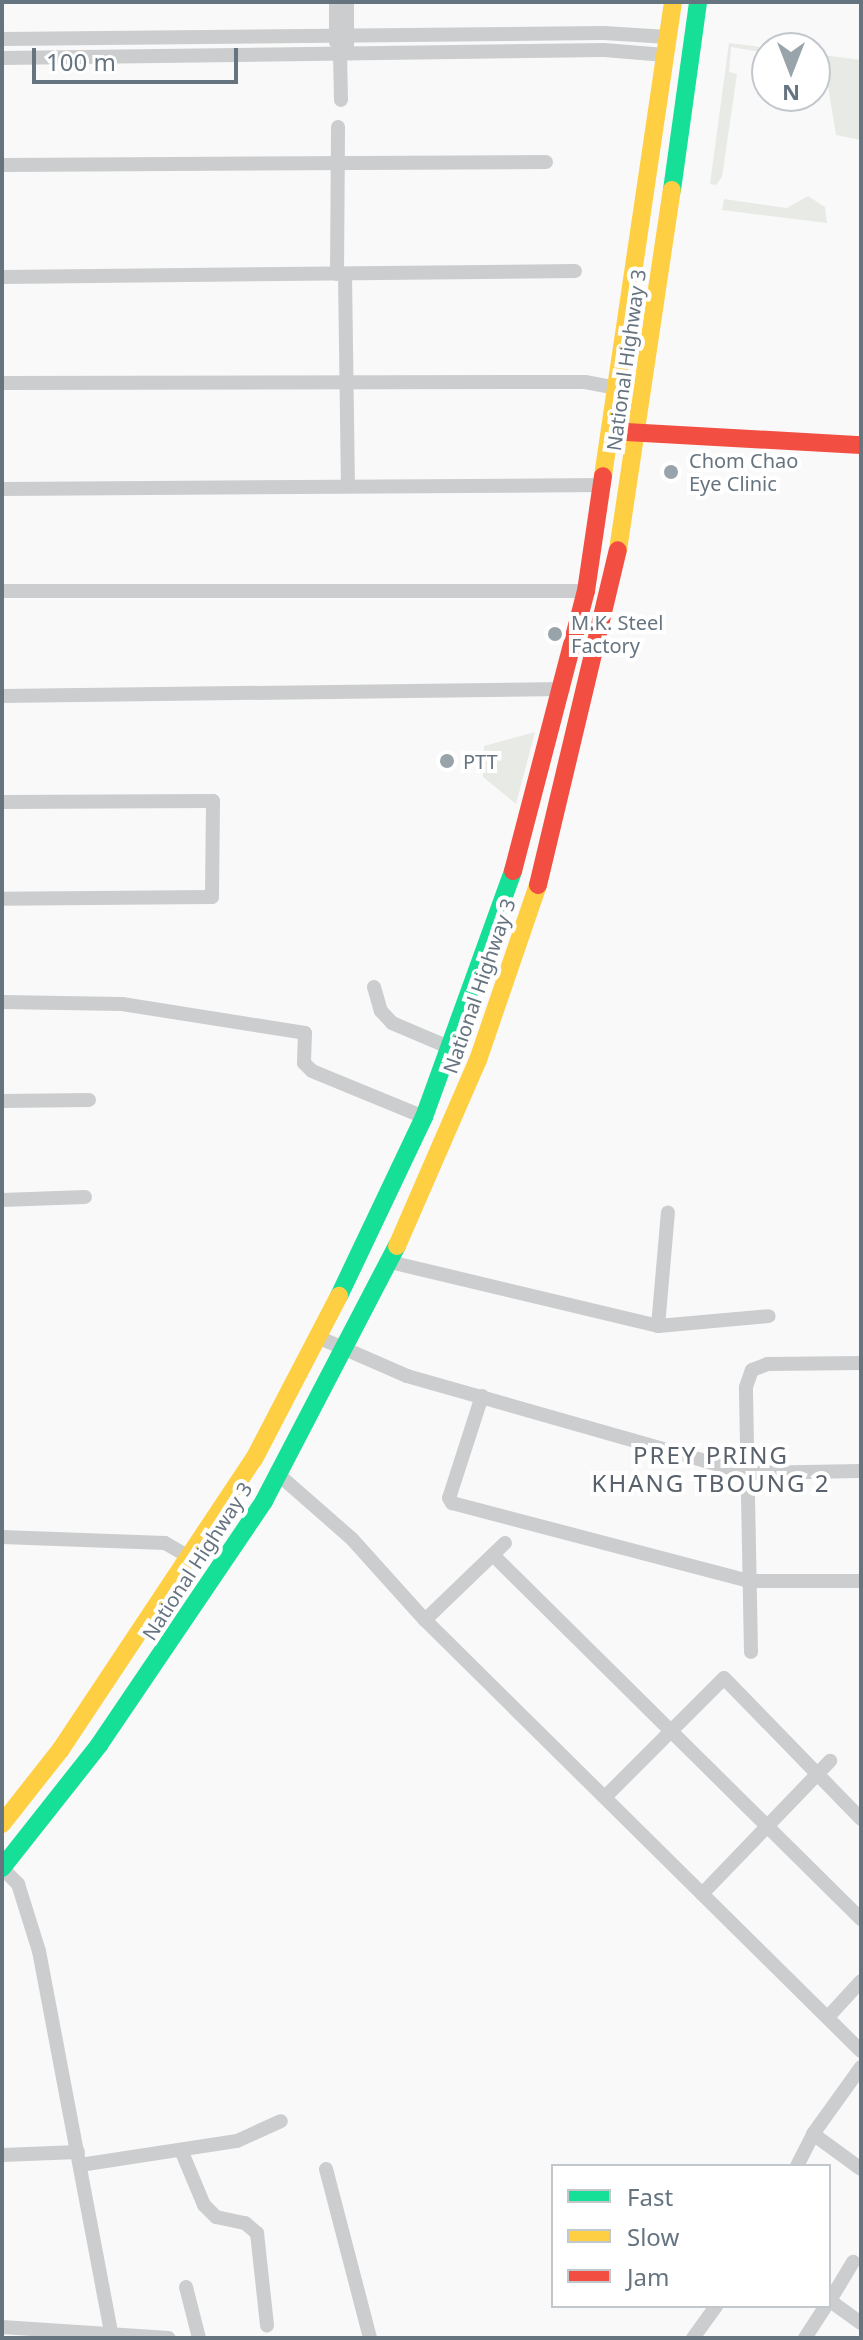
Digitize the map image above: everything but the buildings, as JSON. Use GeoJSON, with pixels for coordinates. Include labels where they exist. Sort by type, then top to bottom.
{"type":"FeatureCollection","features":[{"type":"Feature","properties":{"kind":"main road","name":"National Highway 3"},"geometry":{"type":"LineString","coordinates":[[2,1824],[61,1749],[191,1558],[254,1459],[320,1338],[424,1117],[451,1048],[518,859],[586,591],[605,485],[673,2]]}},
{"type":"Feature","properties":{"kind":"main road","name":"National Highway 3"},"geometry":{"type":"LineString","coordinates":[[2,1868],[99,1745],[279,1475],[390,1262],[478,1060],[545,863],[596,667],[638,434],[698,2]]}},
{"type":"Feature","properties":{"kind":"main road"},"geometry":{"type":"LineString","coordinates":[[613,430],[638,434],[861,445]]}},
{"type":"Feature","properties":{"kind":"street"},"geometry":{"type":"LineString","coordinates":[[336,2],[341,35],[341,100]]}},
{"type":"Feature","properties":{"kind":"street"},"geometry":{"type":"LineString","coordinates":[[341,35],[347,2]]}},
{"type":"Feature","properties":{"kind":"street"},"geometry":{"type":"LineString","coordinates":[[2,39],[341,35],[666,46]]}},
{"type":"Feature","properties":{"kind":"street"},"geometry":{"type":"LineString","coordinates":[[2,58],[604,50],[666,46]]}},
{"type":"Feature","properties":{"kind":"street"},"geometry":{"type":"LineString","coordinates":[[338,127],[348,486]]}},
{"type":"Feature","properties":{"kind":"street"},"geometry":{"type":"LineString","coordinates":[[2,165],[546,162]]}},
{"type":"Feature","properties":{"kind":"street"},"geometry":{"type":"LineString","coordinates":[[2,277],[575,271]]}},
{"type":"Feature","properties":{"kind":"street"},"geometry":{"type":"LineString","coordinates":[[2,383],[585,382],[643,393]]}},
{"type":"Feature","properties":{"kind":"street"},"geometry":{"type":"LineString","coordinates":[[2,489],[605,485]]}},
{"type":"Feature","properties":{"kind":"street"},"geometry":{"type":"LineString","coordinates":[[2,591],[586,591]]}},
{"type":"Feature","properties":{"kind":"street"},"geometry":{"type":"LineString","coordinates":[[2,696],[563,689]]}},
{"type":"Feature","properties":{"kind":"street"},"geometry":{"type":"LineString","coordinates":[[2,802],[213,801],[212,897],[2,899]]}},
{"type":"Feature","properties":{"kind":"street"},"geometry":{"type":"LineString","coordinates":[[374,987],[381,1011],[392,1023],[451,1048]]}},
{"type":"Feature","properties":{"kind":"street"},"geometry":{"type":"LineString","coordinates":[[2,1002],[122,1004],[305,1033],[304,1063],[312,1071],[424,1117]]}},
{"type":"Feature","properties":{"kind":"street"},"geometry":{"type":"LineString","coordinates":[[2,1101],[89,1100]]}},
{"type":"Feature","properties":{"kind":"street"},"geometry":{"type":"LineString","coordinates":[[2,1200],[85,1197]]}},
{"type":"Feature","properties":{"kind":"street"},"geometry":{"type":"LineString","coordinates":[[658,1326],[668,1212]]}},
{"type":"Feature","properties":{"kind":"street"},"geometry":{"type":"LineString","coordinates":[[390,1262],[658,1326],[769,1316]]}},
{"type":"Feature","properties":{"kind":"street"},"geometry":{"type":"LineString","coordinates":[[320,1338],[407,1376],[747,1473],[861,1471]]}},
{"type":"Feature","properties":{"kind":"street"},"geometry":{"type":"LineString","coordinates":[[751,1652],[746,1387],[752,1370],[768,1364],[861,1363]]}},
{"type":"Feature","properties":{"kind":"street"},"geometry":{"type":"LineString","coordinates":[[482,1396],[449,1498],[452,1503],[749,1581],[861,1581]]}},
{"type":"Feature","properties":{"kind":"street"},"geometry":{"type":"LineString","coordinates":[[279,1475],[352,1539],[425,1620],[861,2051]]}},
{"type":"Feature","properties":{"kind":"street"},"geometry":{"type":"LineString","coordinates":[[2,1537],[165,1543],[191,1558]]}},
{"type":"Feature","properties":{"kind":"street"},"geometry":{"type":"LineString","coordinates":[[425,1620],[505,1543]]}},
{"type":"Feature","properties":{"kind":"street"},"geometry":{"type":"LineString","coordinates":[[493,1555],[771,1825],[861,1919]]}},
{"type":"Feature","properties":{"kind":"street"},"geometry":{"type":"LineString","coordinates":[[605,1797],[724,1678],[861,1819]]}},
{"type":"Feature","properties":{"kind":"street"},"geometry":{"type":"LineString","coordinates":[[702,1894],[819,1776],[830,1761]]}},
{"type":"Feature","properties":{"kind":"street"},"geometry":{"type":"LineString","coordinates":[[2,1868],[18,1884],[39,1951],[111,2332]]}},
{"type":"Feature","properties":{"kind":"street"},"geometry":{"type":"LineString","coordinates":[[828,2017],[861,1981]]}},
{"type":"Feature","properties":{"kind":"street"},"geometry":{"type":"LineString","coordinates":[[798,2164],[813,2134],[861,2067]]}},
{"type":"Feature","properties":{"kind":"street"},"geometry":{"type":"LineString","coordinates":[[2,2155],[79,2158],[181,2150],[237,2141],[281,2121]]}},
{"type":"Feature","properties":{"kind":"street"},"geometry":{"type":"LineString","coordinates":[[813,2134],[861,2169]]}},
{"type":"Feature","properties":{"kind":"street"},"geometry":{"type":"LineString","coordinates":[[181,2150],[204,2205],[216,2217],[245,2223],[257,2233],[267,2325]]}},
{"type":"Feature","properties":{"kind":"street"},"geometry":{"type":"LineString","coordinates":[[326,2169],[370,2338]]}},
{"type":"Feature","properties":{"kind":"street"},"geometry":{"type":"LineString","coordinates":[[831,2299],[853,2262]]}},
{"type":"Feature","properties":{"kind":"street"},"geometry":{"type":"LineString","coordinates":[[186,2287],[199,2338]]}},
{"type":"Feature","properties":{"kind":"street"},"geometry":{"type":"LineString","coordinates":[[831,2303],[861,2323]]}},
{"type":"Feature","properties":{"kind":"street"},"geometry":{"type":"LineString","coordinates":[[693,2338],[715,2308]]}},
{"type":"Feature","properties":{"kind":"street"},"geometry":{"type":"LineString","coordinates":[[805,2338],[825,2308]]}},
{"type":"Feature","properties":{"kind":"street"},"geometry":{"type":"LineString","coordinates":[[2,2327],[169,2338]]}},
{"type":"Feature","properties":{"kind":"shaded area"},"geometry":{"type":"Polygon","coordinates":[[[729,43],[751,46],[751,50],[731,47],[729,72],[737,74],[722,177],[716,185],[710,184],[729,43]]]}},
{"type":"Feature","properties":{"kind":"shaded area"},"geometry":{"type":"Polygon","coordinates":[[[831,56],[861,60],[861,140],[836,135],[831,104],[831,56]]]}},
{"type":"Feature","properties":{"kind":"shaded area"},"geometry":{"type":"Polygon","coordinates":[[[808,196],[825,207],[827,223],[722,210],[724,199],[787,208],[808,196]]]}},
{"type":"Feature","properties":{"kind":"shaded area"},"geometry":{"type":"Polygon","coordinates":[[[535,732],[516,804],[483,777],[484,746],[535,732]]]}},
{"type":"Feature","properties":{"kind":"traffic: fast"},"geometry":{"type":"LineString","coordinates":[[672,190],[698,2]]}},
{"type":"Feature","properties":{"kind":"traffic: fast"},"geometry":{"type":"LineString","coordinates":[[339,1296],[424,1117],[513,871]]}},
{"type":"Feature","properties":{"kind":"traffic: fast"},"geometry":{"type":"LineString","coordinates":[[2,1868],[99,1745],[264,1501],[397,1246]]}},
{"type":"Feature","properties":{"kind":"traffic: slow"},"geometry":{"type":"LineString","coordinates":[[603,476],[673,2]]}},
{"type":"Feature","properties":{"kind":"traffic: slow"},"geometry":{"type":"LineString","coordinates":[[618,550],[672,190]]}},
{"type":"Feature","properties":{"kind":"traffic: slow"},"geometry":{"type":"LineString","coordinates":[[397,1246],[478,1060],[538,885]]}},
{"type":"Feature","properties":{"kind":"traffic: slow"},"geometry":{"type":"LineString","coordinates":[[2,1824],[61,1749],[254,1459],[339,1296]]}},
{"type":"Feature","properties":{"kind":"traffic: jam"},"geometry":{"type":"LineString","coordinates":[[626,432],[861,445]]}},
{"type":"Feature","properties":{"kind":"traffic: jam"},"geometry":{"type":"LineString","coordinates":[[513,871],[586,591],[603,476]]}},
{"type":"Feature","properties":{"kind":"traffic: jam"},"geometry":{"type":"LineString","coordinates":[[538,885],[618,550]]}},
{"type":"Feature","properties":{"kind":"place","name":"Chom Chao Eye Clinic"},"geometry":{"type":"Point","coordinates":[671,472]}},
{"type":"Feature","properties":{"kind":"place","name":"M.K. Steel Factory"},"geometry":{"type":"Point","coordinates":[555,634]}},
{"type":"Feature","properties":{"kind":"place","name":"PTT"},"geometry":{"type":"Point","coordinates":[447,761]}},
{"type":"Feature","properties":{"kind":"district","name":"PREY PRING KHANG TBOUNG 2"},"geometry":{"type":"Point","coordinates":[711,1469]}}]}
